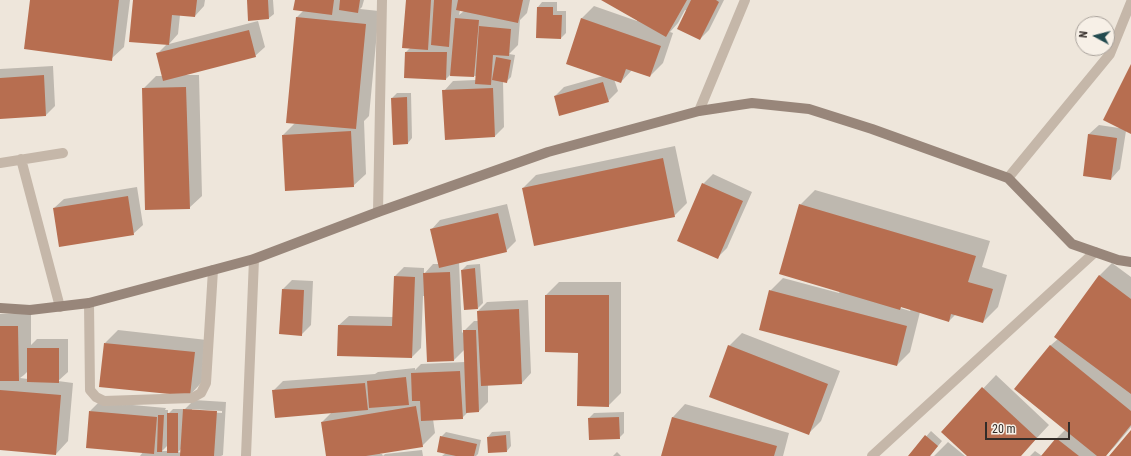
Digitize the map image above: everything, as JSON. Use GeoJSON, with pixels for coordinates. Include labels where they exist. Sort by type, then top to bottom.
{"type":"FeatureCollection","features":[{"type":"Feature","properties":{"kind":"street"},"geometry":{"type":"LineString","coordinates":[[378,212],[382,0]]}},
{"type":"Feature","properties":{"kind":"street"},"geometry":{"type":"LineString","coordinates":[[699,111],[745,0]]}},
{"type":"Feature","properties":{"kind":"street"},"geometry":{"type":"LineString","coordinates":[[1008,178],[1110,54],[1131,2]]}},
{"type":"Feature","properties":{"kind":"street"},"geometry":{"type":"LineString","coordinates":[[0,308],[30,310],[89,304],[254,259],[378,212],[548,152],[699,111],[752,103],[809,109],[872,129],[1008,178],[1072,244],[1118,260],[1131,262]]}},
{"type":"Feature","properties":{"kind":"street"},"geometry":{"type":"LineString","coordinates":[[0,163],[63,152]]}},
{"type":"Feature","properties":{"kind":"street"},"geometry":{"type":"LineString","coordinates":[[21,159],[60,307]]}},
{"type":"Feature","properties":{"kind":"street"},"geometry":{"type":"LineString","coordinates":[[872,456],[1095,252]]}},
{"type":"Feature","properties":{"kind":"street"},"geometry":{"type":"LineString","coordinates":[[246,456],[254,259]]}},
{"type":"Feature","properties":{"kind":"street"},"geometry":{"type":"LineString","coordinates":[[89,304],[90,390],[96,397],[104,401],[192,398],[201,393],[206,383],[213,270]]}},
{"type":"Feature","properties":{"kind":"building"},"geometry":{"type":"Polygon","coordinates":[[[30,0],[119,0],[112,61],[24,49],[30,0]]]}},
{"type":"Feature","properties":{"kind":"building"},"geometry":{"type":"Polygon","coordinates":[[[133,0],[197,0],[195,17],[172,15],[169,45],[129,42],[133,0]]]}},
{"type":"Feature","properties":{"kind":"building"},"geometry":{"type":"Polygon","coordinates":[[[247,0],[268,0],[269,19],[248,21],[247,0]]]}},
{"type":"Feature","properties":{"kind":"building"},"geometry":{"type":"Polygon","coordinates":[[[295,0],[334,0],[332,15],[293,10],[295,0]]]}},
{"type":"Feature","properties":{"kind":"building"},"geometry":{"type":"Polygon","coordinates":[[[340,0],[360,0],[358,13],[339,10],[340,0]]]}},
{"type":"Feature","properties":{"kind":"building"},"geometry":{"type":"Polygon","coordinates":[[[406,0],[431,0],[428,50],[402,48],[406,0]]]}},
{"type":"Feature","properties":{"kind":"building"},"geometry":{"type":"Polygon","coordinates":[[[434,0],[452,0],[449,47],[431,45],[434,0]]]}},
{"type":"Feature","properties":{"kind":"building"},"geometry":{"type":"Polygon","coordinates":[[[458,0],[523,0],[518,23],[456,10],[458,0]]]}},
{"type":"Feature","properties":{"kind":"building"},"geometry":{"type":"Polygon","coordinates":[[[601,0],[687,0],[666,37],[601,0]]]}},
{"type":"Feature","properties":{"kind":"building"},"geometry":{"type":"Polygon","coordinates":[[[691,0],[716,0],[719,2],[700,40],[677,29],[691,0]]]}},
{"type":"Feature","properties":{"kind":"building"},"geometry":{"type":"Polygon","coordinates":[[[537,7],[553,7],[553,15],[562,15],[561,39],[536,38],[537,7]]]}},
{"type":"Feature","properties":{"kind":"building"},"geometry":{"type":"Polygon","coordinates":[[[296,17],[366,24],[356,129],[286,123],[296,17]]]}},
{"type":"Feature","properties":{"kind":"building"},"geometry":{"type":"Polygon","coordinates":[[[455,18],[479,20],[474,77],[450,76],[455,18]]]}},
{"type":"Feature","properties":{"kind":"building"},"geometry":{"type":"Polygon","coordinates":[[[581,18],[661,46],[650,77],[626,69],[621,83],[566,64],[581,18]]]}},
{"type":"Feature","properties":{"kind":"building"},"geometry":{"type":"Polygon","coordinates":[[[479,26],[511,29],[509,56],[493,55],[491,85],[475,84],[479,26]]]}},
{"type":"Feature","properties":{"kind":"building"},"geometry":{"type":"Polygon","coordinates":[[[249,30],[256,57],[163,81],[156,53],[249,30]]]}},
{"type":"Feature","properties":{"kind":"building"},"geometry":{"type":"Polygon","coordinates":[[[405,52],[447,52],[446,80],[404,78],[405,52]]]}},
{"type":"Feature","properties":{"kind":"building"},"geometry":{"type":"Polygon","coordinates":[[[496,57],[511,60],[507,83],[492,80],[496,57]]]}},
{"type":"Feature","properties":{"kind":"building"},"geometry":{"type":"Polygon","coordinates":[[[1131,64],[1131,134],[1103,120],[1131,64]]]}},
{"type":"Feature","properties":{"kind":"building"},"geometry":{"type":"Polygon","coordinates":[[[44,75],[46,116],[0,119],[0,78],[44,75]]]}},
{"type":"Feature","properties":{"kind":"building"},"geometry":{"type":"Polygon","coordinates":[[[603,82],[609,102],[559,116],[554,96],[603,82]]]}},
{"type":"Feature","properties":{"kind":"building"},"geometry":{"type":"Polygon","coordinates":[[[186,87],[190,209],[145,210],[142,88],[186,87]]]}},
{"type":"Feature","properties":{"kind":"building"},"geometry":{"type":"Polygon","coordinates":[[[493,88],[495,137],[445,140],[442,90],[493,88]]]}},
{"type":"Feature","properties":{"kind":"building"},"geometry":{"type":"Polygon","coordinates":[[[407,97],[408,144],[393,145],[391,98],[407,97]]]}},
{"type":"Feature","properties":{"kind":"building"},"geometry":{"type":"Polygon","coordinates":[[[351,131],[354,187],[285,191],[282,135],[351,131]]]}},
{"type":"Feature","properties":{"kind":"building"},"geometry":{"type":"Polygon","coordinates":[[[1088,134],[1117,138],[1111,180],[1083,176],[1088,134]]]}},
{"type":"Feature","properties":{"kind":"building"},"geometry":{"type":"Polygon","coordinates":[[[663,158],[675,217],[534,246],[522,188],[663,158]]]}},
{"type":"Feature","properties":{"kind":"building"},"geometry":{"type":"Polygon","coordinates":[[[702,183],[743,201],[718,259],[677,241],[702,183]]]}},
{"type":"Feature","properties":{"kind":"building"},"geometry":{"type":"Polygon","coordinates":[[[128,196],[134,235],[59,247],[53,208],[128,196]]]}},
{"type":"Feature","properties":{"kind":"building"},"geometry":{"type":"Polygon","coordinates":[[[799,204],[976,256],[968,282],[993,289],[983,323],[951,314],[949,322],[901,307],[900,310],[779,274],[799,204]]]}},
{"type":"Feature","properties":{"kind":"building"},"geometry":{"type":"Polygon","coordinates":[[[498,213],[507,252],[439,268],[430,229],[498,213]]]}},
{"type":"Feature","properties":{"kind":"building"},"geometry":{"type":"Polygon","coordinates":[[[475,268],[478,309],[464,310],[461,270],[475,268]]]}},
{"type":"Feature","properties":{"kind":"building"},"geometry":{"type":"Polygon","coordinates":[[[450,272],[454,361],[427,362],[423,273],[450,272]]]}},
{"type":"Feature","properties":{"kind":"building"},"geometry":{"type":"Polygon","coordinates":[[[1099,275],[1131,299],[1131,394],[1054,337],[1099,275]]]}},
{"type":"Feature","properties":{"kind":"building"},"geometry":{"type":"Polygon","coordinates":[[[394,276],[415,277],[412,358],[337,356],[338,325],[392,326],[394,276]]]}},
{"type":"Feature","properties":{"kind":"building"},"geometry":{"type":"Polygon","coordinates":[[[282,289],[304,290],[302,336],[279,334],[282,289]]]}},
{"type":"Feature","properties":{"kind":"building"},"geometry":{"type":"Polygon","coordinates":[[[769,290],[907,326],[897,366],[759,330],[769,290]]]}},
{"type":"Feature","properties":{"kind":"building"},"geometry":{"type":"Polygon","coordinates":[[[545,295],[609,295],[609,407],[577,406],[578,353],[545,352],[545,295]]]}},
{"type":"Feature","properties":{"kind":"building"},"geometry":{"type":"Polygon","coordinates":[[[519,309],[522,384],[481,386],[477,311],[519,309]]]}},
{"type":"Feature","properties":{"kind":"building"},"geometry":{"type":"Polygon","coordinates":[[[0,326],[18,326],[19,381],[0,381],[0,326]]]}},
{"type":"Feature","properties":{"kind":"building"},"geometry":{"type":"Polygon","coordinates":[[[463,330],[476,330],[479,412],[466,413],[463,330]]]}},
{"type":"Feature","properties":{"kind":"building"},"geometry":{"type":"Polygon","coordinates":[[[104,343],[195,352],[190,396],[99,387],[104,343]]]}},
{"type":"Feature","properties":{"kind":"building"},"geometry":{"type":"Polygon","coordinates":[[[728,345],[828,384],[809,435],[709,397],[728,345]]]}},
{"type":"Feature","properties":{"kind":"building"},"geometry":{"type":"Polygon","coordinates":[[[1050,345],[1131,411],[1131,425],[1106,456],[1097,456],[1014,389],[1050,345]]]}},
{"type":"Feature","properties":{"kind":"building"},"geometry":{"type":"Polygon","coordinates":[[[27,348],[59,348],[59,383],[27,382],[27,348]]]}},
{"type":"Feature","properties":{"kind":"building"},"geometry":{"type":"Polygon","coordinates":[[[460,371],[463,419],[421,421],[420,401],[412,401],[411,373],[460,371]]]}},
{"type":"Feature","properties":{"kind":"building"},"geometry":{"type":"Polygon","coordinates":[[[406,377],[409,405],[369,408],[367,381],[406,377]]]}},
{"type":"Feature","properties":{"kind":"building"},"geometry":{"type":"Polygon","coordinates":[[[365,383],[368,410],[275,418],[272,390],[365,383]]]}},
{"type":"Feature","properties":{"kind":"building"},"geometry":{"type":"Polygon","coordinates":[[[982,387],[1037,438],[1021,456],[967,456],[941,432],[982,387]]]}},
{"type":"Feature","properties":{"kind":"building"},"geometry":{"type":"Polygon","coordinates":[[[0,390],[61,395],[56,455],[0,450],[0,390]]]}},
{"type":"Feature","properties":{"kind":"building"},"geometry":{"type":"Polygon","coordinates":[[[416,406],[423,447],[366,456],[326,456],[321,422],[416,406]]]}},
{"type":"Feature","properties":{"kind":"building"},"geometry":{"type":"Polygon","coordinates":[[[183,409],[217,411],[214,456],[180,456],[183,409]]]}},
{"type":"Feature","properties":{"kind":"building"},"geometry":{"type":"Polygon","coordinates":[[[89,411],[157,417],[154,454],[86,448],[89,411]]]}},
{"type":"Feature","properties":{"kind":"building"},"geometry":{"type":"Polygon","coordinates":[[[167,413],[178,413],[178,453],[167,453],[167,413]]]}},
{"type":"Feature","properties":{"kind":"building"},"geometry":{"type":"Polygon","coordinates":[[[158,415],[164,415],[162,452],[157,452],[158,415]]]}},
{"type":"Feature","properties":{"kind":"building"},"geometry":{"type":"Polygon","coordinates":[[[619,417],[620,439],[589,440],[588,418],[619,417]]]}},
{"type":"Feature","properties":{"kind":"building"},"geometry":{"type":"Polygon","coordinates":[[[672,417],[777,446],[774,456],[661,456],[672,417]]]}},
{"type":"Feature","properties":{"kind":"building"},"geometry":{"type":"Polygon","coordinates":[[[1131,430],[1131,456],[1109,456],[1131,430]]]}},
{"type":"Feature","properties":{"kind":"building"},"geometry":{"type":"Polygon","coordinates":[[[506,435],[507,452],[488,453],[487,437],[506,435]]]}},
{"type":"Feature","properties":{"kind":"building"},"geometry":{"type":"Polygon","coordinates":[[[925,435],[938,446],[930,456],[908,456],[925,435]]]}},
{"type":"Feature","properties":{"kind":"building"},"geometry":{"type":"Polygon","coordinates":[[[440,436],[477,444],[474,456],[456,456],[437,452],[440,436]]]}},
{"type":"Feature","properties":{"kind":"building"},"geometry":{"type":"Polygon","coordinates":[[[1056,438],[1079,456],[1041,456],[1056,438]]]}}]}
